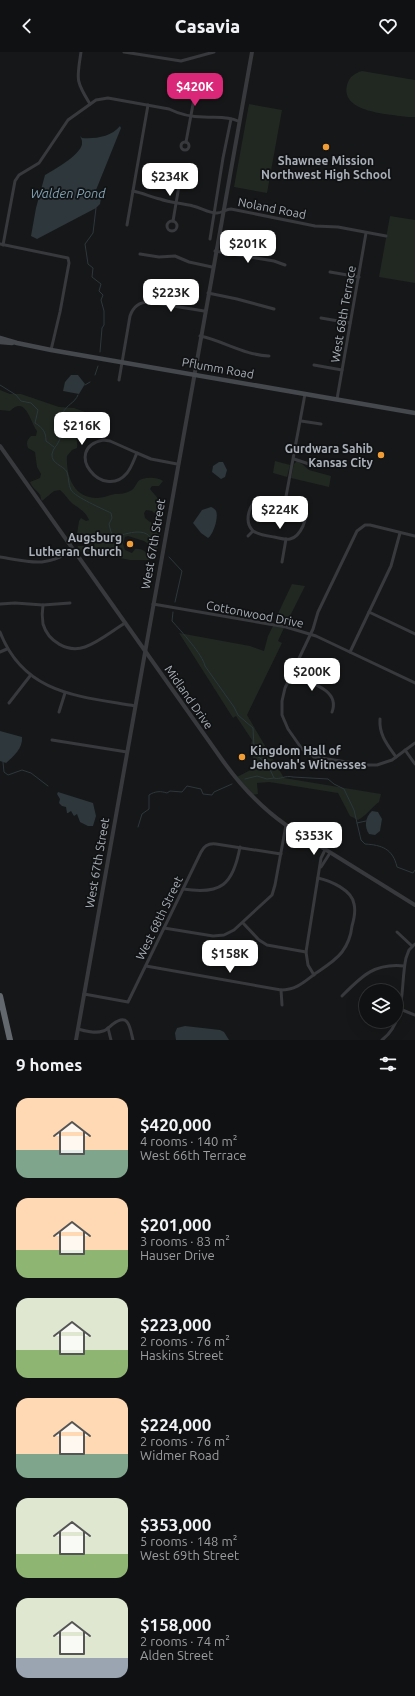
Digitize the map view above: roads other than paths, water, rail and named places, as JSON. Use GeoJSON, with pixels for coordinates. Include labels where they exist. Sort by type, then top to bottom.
{"type":"FeatureCollection","features":[{"type":"Feature","properties":{"kind":"highway"},"geometry":{"type":"LineString","coordinates":[[0,996],[10,1040]]}},
{"type":"Feature","properties":{"kind":"main road","name":"Pflumm Road"},"geometry":{"type":"LineString","coordinates":[[0,338],[51,350],[122,361],[415,413]]}},
{"type":"Feature","properties":{"kind":"main road","name":"Pflumm Road"},"geometry":{"type":"LineString","coordinates":[[0,342],[17,343]]}},
{"type":"Feature","properties":{"kind":"street"},"geometry":{"type":"LineString","coordinates":[[82,52],[78,82],[90,104]]}},
{"type":"Feature","properties":{"kind":"street"},"geometry":{"type":"LineString","coordinates":[[124,52],[181,61],[214,52]]}},
{"type":"Feature","properties":{"kind":"street"},"geometry":{"type":"LineString","coordinates":[[155,58],[156,52]]}},
{"type":"Feature","properties":{"kind":"street","name":"West 67th Street"},"geometry":{"type":"LineString","coordinates":[[76,1040],[238,121],[252,52]]}},
{"type":"Feature","properties":{"kind":"street"},"geometry":{"type":"LineString","coordinates":[[51,350],[60,312],[69,263],[68,258],[2,245],[15,177],[39,163],[65,122],[90,104],[102,98],[169,109],[177,113],[238,121]]}},
{"type":"Feature","properties":{"kind":"street"},"geometry":{"type":"LineString","coordinates":[[186,142],[194,99]]}},
{"type":"Feature","properties":{"kind":"street"},"geometry":{"type":"LineString","coordinates":[[127,225],[148,105]]}},
{"type":"Feature","properties":{"kind":"street"},"geometry":{"type":"LineString","coordinates":[[210,239],[231,119]]}},
{"type":"Feature","properties":{"kind":"street"},"geometry":{"type":"LineString","coordinates":[[173,221],[181,174]]}},
{"type":"Feature","properties":{"kind":"street","name":"Noland Road"},"geometry":{"type":"LineString","coordinates":[[133,191],[176,203],[194,206],[214,213],[231,209],[316,226],[338,227],[386,236]]}},
{"type":"Feature","properties":{"kind":"street","name":"West 68th Terrace"},"geometry":{"type":"LineString","coordinates":[[337,399],[366,233]]}},
{"type":"Feature","properties":{"kind":"street"},"geometry":{"type":"LineString","coordinates":[[215,251],[274,261],[285,265]]}},
{"type":"Feature","properties":{"kind":"street"},"geometry":{"type":"LineString","coordinates":[[140,254],[159,257],[175,256],[212,267]]}},
{"type":"Feature","properties":{"kind":"street"},"geometry":{"type":"LineString","coordinates":[[330,272],[359,277]]}},
{"type":"Feature","properties":{"kind":"street"},"geometry":{"type":"LineString","coordinates":[[208,293],[274,309]]}},
{"type":"Feature","properties":{"kind":"street"},"geometry":{"type":"LineString","coordinates":[[119,380],[130,316],[135,307],[142,303],[149,302],[204,312]]}},
{"type":"Feature","properties":{"kind":"street"},"geometry":{"type":"LineString","coordinates":[[321,318],[350,324]]}},
{"type":"Feature","properties":{"kind":"street"},"geometry":{"type":"LineString","coordinates":[[200,336],[219,340],[248,353],[269,356]]}},
{"type":"Feature","properties":{"kind":"street"},"geometry":{"type":"LineString","coordinates":[[314,365],[342,370]]}},
{"type":"Feature","properties":{"kind":"street"},"geometry":{"type":"LineString","coordinates":[[286,502],[305,394]]}},
{"type":"Feature","properties":{"kind":"street"},"geometry":{"type":"LineString","coordinates":[[300,421],[321,424]]}},
{"type":"Feature","properties":{"kind":"street"},"geometry":{"type":"LineString","coordinates":[[137,453],[127,473],[118,479],[109,480],[99,478],[91,474],[86,466],[85,460],[87,451],[98,441],[110,441],[151,459],[177,464]]}},
{"type":"Feature","properties":{"kind":"street","name":"Midland Drive"},"geometry":{"type":"LineString","coordinates":[[0,446],[236,779],[258,804],[286,825],[415,905]]}},
{"type":"Feature","properties":{"kind":"street"},"geometry":{"type":"LineString","coordinates":[[294,459],[312,465]]}},
{"type":"Feature","properties":{"kind":"street"},"geometry":{"type":"LineString","coordinates":[[264,499],[286,502],[298,505],[304,510],[305,519],[300,531],[294,538],[286,539],[266,536],[253,531],[249,526],[249,516],[252,506],[258,500],[264,499]]}},
{"type":"Feature","properties":{"kind":"street"},"geometry":{"type":"LineString","coordinates":[[304,510],[308,507]]}},
{"type":"Feature","properties":{"kind":"street"},"geometry":{"type":"LineString","coordinates":[[415,536],[373,525],[365,525],[357,531],[318,612],[311,634],[291,674],[283,695],[281,708],[288,729],[302,749],[314,757],[367,765],[381,765],[396,757],[415,743]]}},
{"type":"Feature","properties":{"kind":"street"},"geometry":{"type":"LineString","coordinates":[[248,536],[253,531]]}},
{"type":"Feature","properties":{"kind":"street"},"geometry":{"type":"LineString","coordinates":[[350,652],[391,566],[400,532]]}},
{"type":"Feature","properties":{"kind":"street"},"geometry":{"type":"LineString","coordinates":[[282,562],[286,539]]}},
{"type":"Feature","properties":{"kind":"street"},"geometry":{"type":"LineString","coordinates":[[0,557],[34,562],[46,562],[60,558],[73,550]]}},
{"type":"Feature","properties":{"kind":"street"},"geometry":{"type":"LineString","coordinates":[[0,604],[15,603],[43,605],[70,603]]}},
{"type":"Feature","properties":{"kind":"street","name":"Cottonwood Drive"},"geometry":{"type":"LineString","coordinates":[[153,604],[286,627],[311,634],[415,683]]}},
{"type":"Feature","properties":{"kind":"street"},"geometry":{"type":"LineString","coordinates":[[43,605],[43,622],[47,632],[56,642],[67,647],[76,648],[86,646],[125,623]]}},
{"type":"Feature","properties":{"kind":"street"},"geometry":{"type":"LineString","coordinates":[[369,612],[415,634]]}},
{"type":"Feature","properties":{"kind":"street"},"geometry":{"type":"LineString","coordinates":[[0,632],[15,661],[30,676],[44,685],[65,693],[136,706]]}},
{"type":"Feature","properties":{"kind":"street"},"geometry":{"type":"LineString","coordinates":[[0,652],[8,649]]}},
{"type":"Feature","properties":{"kind":"street"},"geometry":{"type":"LineString","coordinates":[[291,674],[329,693],[334,702],[332,712]]}},
{"type":"Feature","properties":{"kind":"street"},"geometry":{"type":"LineString","coordinates":[[9,703],[30,676]]}},
{"type":"Feature","properties":{"kind":"street"},"geometry":{"type":"LineString","coordinates":[[59,712],[65,693]]}},
{"type":"Feature","properties":{"kind":"street"},"geometry":{"type":"LineString","coordinates":[[380,719],[382,736],[396,757]]}},
{"type":"Feature","properties":{"kind":"street"},"geometry":{"type":"LineString","coordinates":[[52,740],[127,752]]}},
{"type":"Feature","properties":{"kind":"street"},"geometry":{"type":"LineString","coordinates":[[405,750],[415,764]]}},
{"type":"Feature","properties":{"kind":"street"},"geometry":{"type":"LineString","coordinates":[[164,928],[218,936],[229,933],[243,923],[272,895],[286,825]]}},
{"type":"Feature","properties":{"kind":"street","name":"West 68th Street"},"geometry":{"type":"LineString","coordinates":[[84,994],[128,1002],[201,852],[208,844],[240,848]]}},
{"type":"Feature","properties":{"kind":"street"},"geometry":{"type":"LineString","coordinates":[[183,889],[207,891],[223,885],[235,870],[240,848],[280,854]]}},
{"type":"Feature","properties":{"kind":"street"},"geometry":{"type":"LineString","coordinates":[[314,975],[308,965],[306,952],[321,858],[325,850]]}},
{"type":"Feature","properties":{"kind":"street"},"geometry":{"type":"LineString","coordinates":[[320,867],[330,852]]}},
{"type":"Feature","properties":{"kind":"street"},"geometry":{"type":"LineString","coordinates":[[146,966],[281,990],[297,987],[336,959],[343,952],[350,936],[354,915],[354,904],[346,891],[318,878]]}},
{"type":"Feature","properties":{"kind":"street"},"geometry":{"type":"LineString","coordinates":[[243,923],[259,940],[267,945],[306,952]]}},
{"type":"Feature","properties":{"kind":"street"},"geometry":{"type":"LineString","coordinates":[[397,932],[414,945],[407,954],[402,984]]}},
{"type":"Feature","properties":{"kind":"street"},"geometry":{"type":"LineString","coordinates":[[342,996],[360,978],[375,969],[388,965],[404,966]]}},
{"type":"Feature","properties":{"kind":"street"},"geometry":{"type":"LineString","coordinates":[[281,990],[282,1005]]}},
{"type":"Feature","properties":{"kind":"street"},"geometry":{"type":"LineString","coordinates":[[403,1010],[415,1015]]}},
{"type":"Feature","properties":{"kind":"street"},"geometry":{"type":"LineString","coordinates":[[78,1029],[95,1033],[102,1032],[119,1020],[128,1021],[133,1040]]}},
{"type":"Feature","properties":{"kind":"street"},"geometry":{"type":"LineString","coordinates":[[108,1028],[111,1040]]}},
{"type":"Feature","properties":{"kind":"street"},"geometry":{"type":"LineString","coordinates":[[382,1040],[393,1028]]}},
{"type":"Feature","properties":{"kind":"water","name":"Walden Pond"},"geometry":{"type":"Polygon","coordinates":[[[120,126],[121,128],[96,190],[97,195],[101,198],[100,204],[96,208],[37,239],[31,236],[36,208],[45,175],[74,156],[81,146],[82,140],[80,136],[82,138],[97,138],[112,133],[120,126]]]}},
{"type":"Feature","properties":{"kind":"water"},"geometry":{"type":"Polygon","coordinates":[[[71,375],[78,375],[85,384],[79,394],[63,391],[65,382],[71,375]]]}},
{"type":"Feature","properties":{"kind":"water"},"geometry":{"type":"Polygon","coordinates":[[[219,462],[223,462],[227,470],[225,477],[221,479],[212,472],[213,466],[219,462]]]}},
{"type":"Feature","properties":{"kind":"water"},"geometry":{"type":"Polygon","coordinates":[[[211,507],[215,509],[217,517],[214,530],[208,538],[201,533],[193,523],[202,510],[211,507]]]}},
{"type":"Feature","properties":{"kind":"water"},"geometry":{"type":"Polygon","coordinates":[[[0,731],[22,737],[21,745],[15,755],[6,763],[0,761],[0,731]]]}},
{"type":"Feature","properties":{"kind":"water"},"geometry":{"type":"Polygon","coordinates":[[[58,792],[93,803],[96,816],[93,826],[88,826],[80,822],[77,814],[74,816],[71,811],[67,813],[66,807],[59,803],[60,799],[57,794],[58,792]]]}},
{"type":"Feature","properties":{"kind":"water"},"geometry":{"type":"Polygon","coordinates":[[[372,811],[378,812],[382,819],[380,831],[375,835],[369,834],[366,825],[368,816],[372,811]]]}},
{"type":"Feature","properties":{"kind":"water"},"geometry":{"type":"Polygon","coordinates":[[[185,1026],[220,1030],[224,1032],[229,1040],[176,1040],[175,1033],[177,1028],[185,1026]]]}},
{"type":"Feature","properties":{"kind":"waterway"},"geometry":{"type":"LineString","coordinates":[[96,208],[93,233],[85,244],[88,264],[93,268],[92,277],[101,284],[99,291],[103,295],[101,300],[104,311],[104,325],[102,328],[100,352]]}},
{"type":"Feature","properties":{"kind":"waterway"},"geometry":{"type":"LineString","coordinates":[[95,375],[98,366]]}},
{"type":"Feature","properties":{"kind":"waterway"},"geometry":{"type":"LineString","coordinates":[[85,385],[90,382]]}},
{"type":"Feature","properties":{"kind":"waterway"},"geometry":{"type":"LineString","coordinates":[[0,385],[16,395],[21,401],[31,403],[38,410],[35,423],[44,430],[46,441],[54,447]]}},
{"type":"Feature","properties":{"kind":"waterway"},"geometry":{"type":"LineString","coordinates":[[78,395],[63,413],[69,415],[59,441],[52,454],[53,460],[67,472],[70,488],[74,493],[111,513],[112,518],[109,524],[114,537],[128,533],[141,532],[150,537],[155,552]]}},
{"type":"Feature","properties":{"kind":"waterway"},"geometry":{"type":"LineString","coordinates":[[169,557],[182,571],[175,602]]}},
{"type":"Feature","properties":{"kind":"waterway"},"geometry":{"type":"LineString","coordinates":[[173,612],[172,621],[196,650],[238,715],[253,728],[254,747],[257,756],[267,763],[274,778],[290,777],[328,779],[344,789],[354,810],[361,840],[365,844],[377,845],[386,849],[393,856],[397,867],[413,873],[415,870]]}},
{"type":"Feature","properties":{"kind":"waterway"},"geometry":{"type":"LineString","coordinates":[[3,762],[4,772],[8,775],[22,770],[31,773],[48,786]]}},
{"type":"Feature","properties":{"kind":"waterway"},"geometry":{"type":"LineString","coordinates":[[245,779],[257,776],[267,779],[274,778]]}},
{"type":"Feature","properties":{"kind":"waterway"},"geometry":{"type":"LineString","coordinates":[[138,827],[142,814],[149,809],[149,795],[151,794],[158,792],[167,793],[170,791],[182,792],[187,786],[201,789],[203,794],[212,795],[214,792],[232,784]]}},
{"type":"Feature","properties":{"kind":"waterway"},"geometry":{"type":"LineString","coordinates":[[357,823],[366,821]]}},
{"type":"Feature","properties":{"kind":"place","name":"Shawnee Mission Northwest High School"},"geometry":{"type":"Point","coordinates":[326,147]}},
{"type":"Feature","properties":{"kind":"place","name":"Gurdwara Sahib Kansas City"},"geometry":{"type":"Point","coordinates":[381,455]}},
{"type":"Feature","properties":{"kind":"place","name":"Augsburg Lutheran Church"},"geometry":{"type":"Point","coordinates":[130,544]}},
{"type":"Feature","properties":{"kind":"place","name":"Kingdom Hall of Jehovah's Witnesses"},"geometry":{"type":"Point","coordinates":[242,757]}}]}
